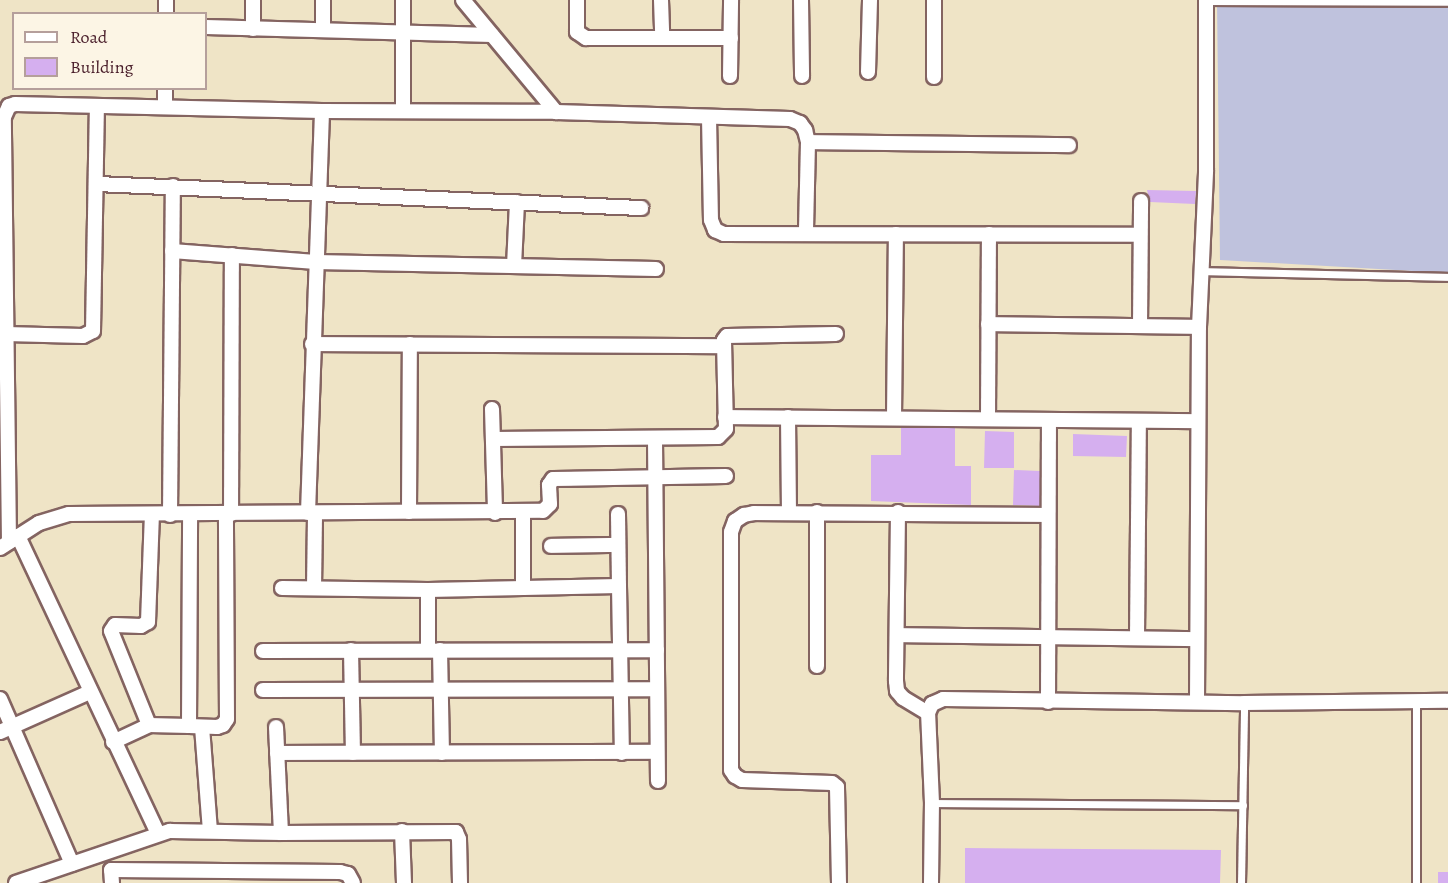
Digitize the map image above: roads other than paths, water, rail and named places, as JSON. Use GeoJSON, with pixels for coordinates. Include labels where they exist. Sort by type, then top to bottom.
{"type":"FeatureCollection","features":[{"type":"Feature","properties":{"kind":"street"},"geometry":{"type":"LineString","coordinates":[[253,0],[253,28]]}},
{"type":"Feature","properties":{"kind":"street"},"geometry":{"type":"LineString","coordinates":[[323,0],[323,30]]}},
{"type":"Feature","properties":{"kind":"street"},"geometry":{"type":"LineString","coordinates":[[403,0],[403,111]]}},
{"type":"Feature","properties":{"kind":"street"},"geometry":{"type":"LineString","coordinates":[[463,0],[556,112]]}},
{"type":"Feature","properties":{"kind":"street"},"geometry":{"type":"LineString","coordinates":[[577,0],[580,36],[731,38]]}},
{"type":"Feature","properties":{"kind":"street"},"geometry":{"type":"LineString","coordinates":[[660,0],[662,37]]}},
{"type":"Feature","properties":{"kind":"street"},"geometry":{"type":"LineString","coordinates":[[730,76],[731,0]]}},
{"type":"Feature","properties":{"kind":"street"},"geometry":{"type":"LineString","coordinates":[[801,0],[802,76]]}},
{"type":"Feature","properties":{"kind":"street"},"geometry":{"type":"LineString","coordinates":[[868,72],[870,0]]}},
{"type":"Feature","properties":{"kind":"street"},"geometry":{"type":"LineString","coordinates":[[933,76],[934,0]]}},
{"type":"Feature","properties":{"kind":"street"},"geometry":{"type":"LineString","coordinates":[[1197,702],[1199,327],[1206,137],[1206,0]]}},
{"type":"Feature","properties":{"kind":"street"},"geometry":{"type":"LineString","coordinates":[[207,27],[492,35]]}},
{"type":"Feature","properties":{"kind":"street"},"geometry":{"type":"LineString","coordinates":[[165,90],[165,106]]}},
{"type":"Feature","properties":{"kind":"street"},"geometry":{"type":"LineString","coordinates":[[158,834],[90,692],[9,542],[2,167],[4,117],[9,106],[15,104],[322,111],[556,112],[790,119],[800,123],[806,130],[808,142],[806,233]]}},
{"type":"Feature","properties":{"kind":"street"},"geometry":{"type":"LineString","coordinates":[[6,334],[83,336],[93,331],[98,106]]}},
{"type":"Feature","properties":{"kind":"street"},"geometry":{"type":"LineString","coordinates":[[314,588],[312,344],[322,111]]}},
{"type":"Feature","properties":{"kind":"street"},"geometry":{"type":"LineString","coordinates":[[709,117],[711,220],[716,230],[724,234],[1140,235]]}},
{"type":"Feature","properties":{"kind":"street"},"geometry":{"type":"LineString","coordinates":[[808,142],[1069,145]]}},
{"type":"Feature","properties":{"kind":"street"},"geometry":{"type":"LineString","coordinates":[[97,184],[641,208]]}},
{"type":"Feature","properties":{"kind":"street"},"geometry":{"type":"LineString","coordinates":[[170,515],[172,186]]}},
{"type":"Feature","properties":{"kind":"street"},"geometry":{"type":"LineString","coordinates":[[1140,325],[1141,201]]}},
{"type":"Feature","properties":{"kind":"street"},"geometry":{"type":"LineString","coordinates":[[514,266],[517,202]]}},
{"type":"Feature","properties":{"kind":"street"},"geometry":{"type":"LineString","coordinates":[[894,418],[896,234]]}},
{"type":"Feature","properties":{"kind":"street"},"geometry":{"type":"LineString","coordinates":[[988,418],[989,234]]}},
{"type":"Feature","properties":{"kind":"street"},"geometry":{"type":"LineString","coordinates":[[172,250],[315,262],[656,269]]}},
{"type":"Feature","properties":{"kind":"street"},"geometry":{"type":"LineString","coordinates":[[113,742],[149,725],[223,726],[227,719],[232,255]]}},
{"type":"Feature","properties":{"kind":"street"},"geometry":{"type":"LineString","coordinates":[[988,324],[1199,327]]}},
{"type":"Feature","properties":{"kind":"street"},"geometry":{"type":"LineString","coordinates":[[493,439],[718,437],[726,429],[724,346],[727,336],[732,334],[836,334]]}},
{"type":"Feature","properties":{"kind":"street"},"geometry":{"type":"LineString","coordinates":[[312,344],[724,346]]}},
{"type":"Feature","properties":{"kind":"street"},"geometry":{"type":"LineString","coordinates":[[409,512],[410,344]]}},
{"type":"Feature","properties":{"kind":"street"},"geometry":{"type":"LineString","coordinates":[[492,409],[495,513]]}},
{"type":"Feature","properties":{"kind":"street"},"geometry":{"type":"LineString","coordinates":[[725,417],[1198,421]]}},
{"type":"Feature","properties":{"kind":"street"},"geometry":{"type":"LineString","coordinates":[[788,417],[789,512]]}},
{"type":"Feature","properties":{"kind":"street"},"geometry":{"type":"LineString","coordinates":[[1048,702],[1049,420]]}},
{"type":"Feature","properties":{"kind":"street"},"geometry":{"type":"LineString","coordinates":[[1137,637],[1139,422]]}},
{"type":"Feature","properties":{"kind":"street"},"geometry":{"type":"LineString","coordinates":[[655,439],[657,781]]}},
{"type":"Feature","properties":{"kind":"street"},"geometry":{"type":"LineString","coordinates":[[9,542],[52,517],[69,514],[523,512],[547,509],[550,504],[549,485],[553,479],[726,476]]}},
{"type":"Feature","properties":{"kind":"street"},"geometry":{"type":"LineString","coordinates":[[523,512],[523,588]]}},
{"type":"Feature","properties":{"kind":"street"},"geometry":{"type":"LineString","coordinates":[[839,883],[837,787],[832,783],[742,780],[731,770],[730,532],[735,521],[744,515],[789,512],[1047,515]]}},
{"type":"Feature","properties":{"kind":"street"},"geometry":{"type":"LineString","coordinates":[[817,512],[817,666]]}},
{"type":"Feature","properties":{"kind":"street"},"geometry":{"type":"LineString","coordinates":[[898,512],[897,691],[903,698],[928,713]]}},
{"type":"Feature","properties":{"kind":"street"},"geometry":{"type":"LineString","coordinates":[[618,514],[622,753]]}},
{"type":"Feature","properties":{"kind":"street"},"geometry":{"type":"LineString","coordinates":[[149,725],[111,631],[115,626],[141,626],[148,621],[152,515]]}},
{"type":"Feature","properties":{"kind":"street"},"geometry":{"type":"LineString","coordinates":[[190,515],[195,727],[210,830]]}},
{"type":"Feature","properties":{"kind":"street"},"geometry":{"type":"LineString","coordinates":[[551,546],[618,545]]}},
{"type":"Feature","properties":{"kind":"street"},"geometry":{"type":"LineString","coordinates":[[282,588],[428,590],[619,586]]}},
{"type":"Feature","properties":{"kind":"street"},"geometry":{"type":"LineString","coordinates":[[428,590],[441,691],[442,753]]}},
{"type":"Feature","properties":{"kind":"street"},"geometry":{"type":"LineString","coordinates":[[897,635],[1196,639]]}},
{"type":"Feature","properties":{"kind":"street"},"geometry":{"type":"LineString","coordinates":[[263,651],[657,650]]}},
{"type":"Feature","properties":{"kind":"street"},"geometry":{"type":"LineString","coordinates":[[351,651],[354,753]]}},
{"type":"Feature","properties":{"kind":"street"},"geometry":{"type":"LineString","coordinates":[[263,690],[657,689]]}},
{"type":"Feature","properties":{"kind":"street"},"geometry":{"type":"LineString","coordinates":[[7,730],[90,692]]}},
{"type":"Feature","properties":{"kind":"street"},"geometry":{"type":"LineString","coordinates":[[0,699],[7,730],[72,864]]}},
{"type":"Feature","properties":{"kind":"street"},"geometry":{"type":"LineString","coordinates":[[931,883],[932,803],[928,713],[932,704],[943,699],[1244,703],[1448,701]]}},
{"type":"Feature","properties":{"kind":"street"},"geometry":{"type":"LineString","coordinates":[[276,727],[281,833]]}},
{"type":"Feature","properties":{"kind":"street"},"geometry":{"type":"LineString","coordinates":[[277,753],[657,752]]}},
{"type":"Feature","properties":{"kind":"street"},"geometry":{"type":"LineString","coordinates":[[16,883],[158,834],[170,831],[210,830],[281,833],[456,832],[459,839],[460,883]]}},
{"type":"Feature","properties":{"kind":"street"},"geometry":{"type":"LineString","coordinates":[[402,831],[404,883]]}},
{"type":"Feature","properties":{"kind":"street"},"geometry":{"type":"LineString","coordinates":[[112,883],[111,870],[195,877],[270,877],[340,872],[348,874],[353,883]]}},
{"type":"Feature","properties":{"kind":"lane"},"geometry":{"type":"LineString","coordinates":[[1206,0],[1448,2]]}},
{"type":"Feature","properties":{"kind":"lane"},"geometry":{"type":"LineString","coordinates":[[1202,271],[1448,277]]}},
{"type":"Feature","properties":{"kind":"lane"},"geometry":{"type":"LineString","coordinates":[[1416,701],[1416,883]]}},
{"type":"Feature","properties":{"kind":"lane"},"geometry":{"type":"LineString","coordinates":[[1241,883],[1244,703]]}},
{"type":"Feature","properties":{"kind":"lane"},"geometry":{"type":"LineString","coordinates":[[932,803],[1243,805]]}}]}
